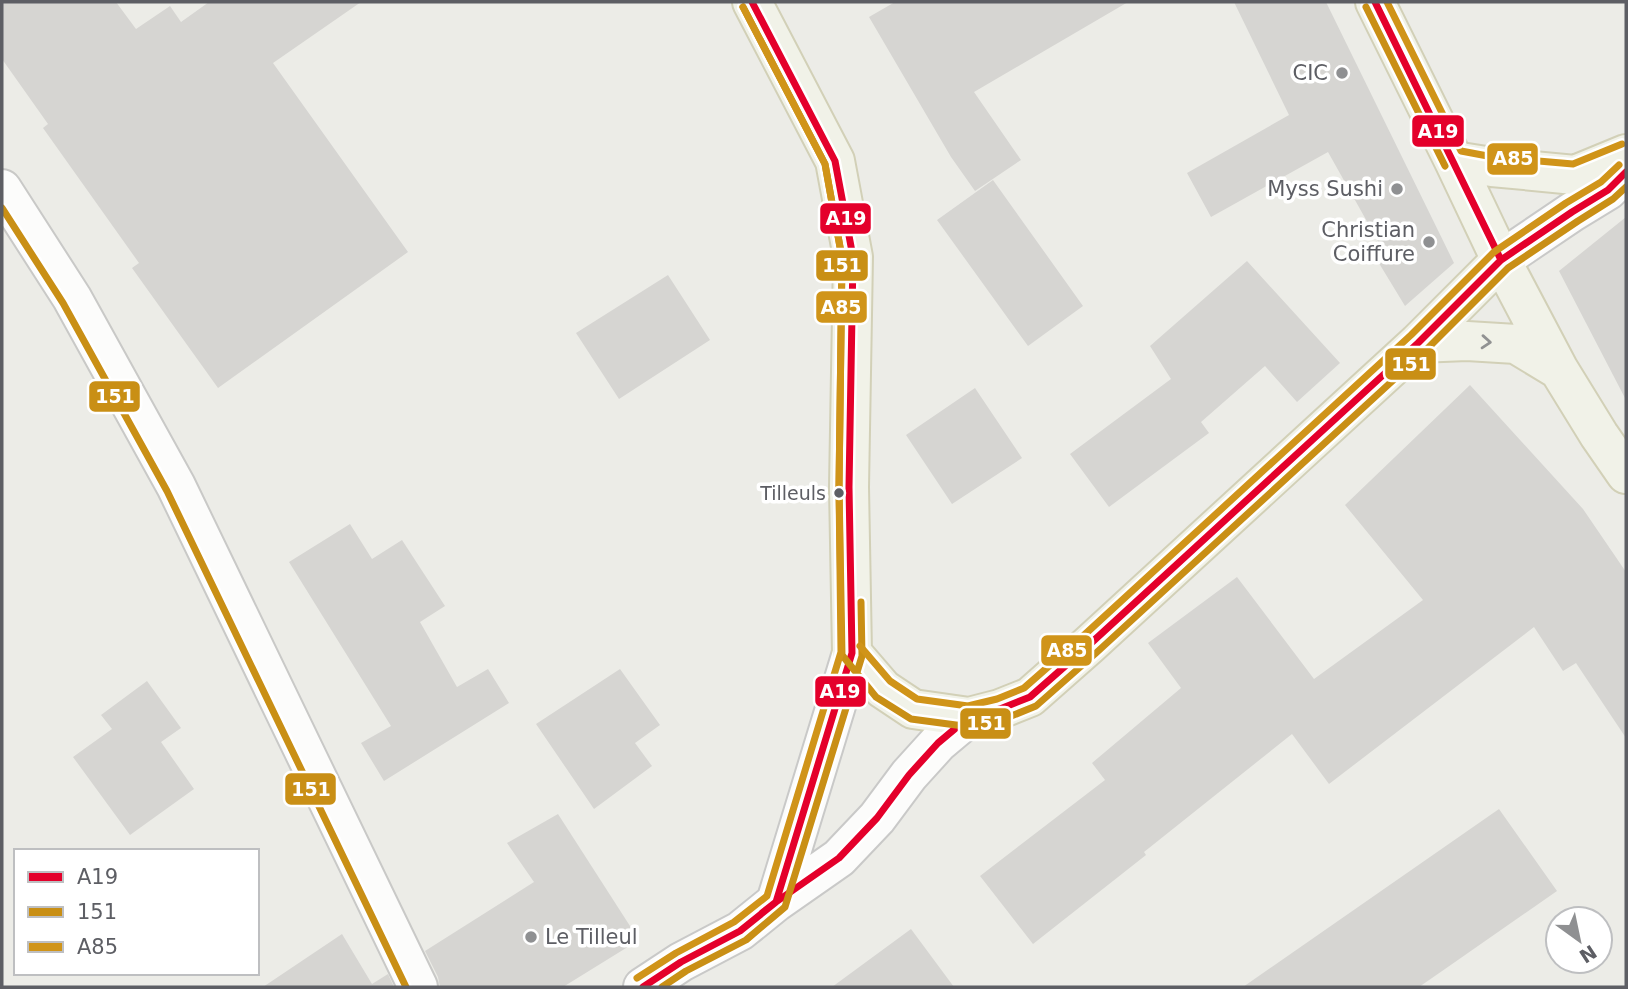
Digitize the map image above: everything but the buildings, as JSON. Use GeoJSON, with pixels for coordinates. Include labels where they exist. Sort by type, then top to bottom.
{"type":"FeatureCollection","features":[{"type":"Feature","properties":{"kind":"main road"},"geometry":{"type":"LineString","coordinates":[[752,2],[835,161],[853,257],[850,513],[852,653],[883,689],[913,709],[969,717],[1030,697],[1418,343],[1501,260]]}},
{"type":"Feature","properties":{"kind":"main road"},"geometry":{"type":"LineString","coordinates":[[1375,2],[1501,260],[1559,370],[1626,474]]}},
{"type":"Feature","properties":{"kind":"main road"},"geometry":{"type":"LineString","coordinates":[[1454,161],[1575,175],[1626,154]]}},
{"type":"Feature","properties":{"kind":"main road"},"geometry":{"type":"LineString","coordinates":[[1418,343],[1467,341],[1516,344],[1559,370]]}},
{"type":"Feature","properties":{"kind":"street"},"geometry":{"type":"LineString","coordinates":[[1501,260],[1608,190],[1626,172]]}},
{"type":"Feature","properties":{"kind":"street"},"geometry":{"type":"LineString","coordinates":[[2,190],[72,298],[176,486],[418,987]]}},
{"type":"Feature","properties":{"kind":"street"},"geometry":{"type":"LineString","coordinates":[[776,902],[852,653]]}},
{"type":"Feature","properties":{"kind":"street"},"geometry":{"type":"LineString","coordinates":[[643,987],[681,962],[740,931],[839,858],[877,818],[909,775],[938,743],[969,717]]}},
{"type":"Feature","properties":{"kind":"transit line","name":"A19"},"geometry":{"type":"LineString","coordinates":[[752,2],[835,161],[853,257],[849,487],[852,653],[776,902],[762,913]]}},
{"type":"Feature","properties":{"kind":"transit line","name":"A19"},"geometry":{"type":"LineString","coordinates":[[1375,2],[1501,260]]}},
{"type":"Feature","properties":{"kind":"transit line","name":"A85"},"geometry":{"type":"LineString","coordinates":[[1387,2],[1461,151],[1493,157],[1573,164],[1622,144]]}},
{"type":"Feature","properties":{"kind":"transit line","name":"151"},"geometry":{"type":"LineString","coordinates":[[743,7],[825,164],[842,258],[839,487],[842,655],[876,697],[911,719],[971,727],[1004,719],[1036,706],[1425,351],[1508,268],[1613,199],[1626,187]]}},
{"type":"Feature","properties":{"kind":"transit line","name":"A85"},"geometry":{"type":"LineString","coordinates":[[637,978],[676,953],[734,922],[767,896],[841,652],[839,487],[842,258],[825,164],[743,7]]}},
{"type":"Feature","properties":{"kind":"transit line","name":"151"},"geometry":{"type":"LineString","coordinates":[[1366,7],[1445,166]]}},
{"type":"Feature","properties":{"kind":"transit line","name":"A85"},"geometry":{"type":"LineString","coordinates":[[860,646],[890,681],[917,699],[968,706],[997,699],[1024,688],[1411,335],[1494,252],[1601,182],[1619,165]]}},
{"type":"Feature","properties":{"kind":"transit line","name":"A19"},"geometry":{"type":"LineString","coordinates":[[643,987],[681,962],[740,931],[839,858],[877,818],[909,775],[938,743],[969,717],[1030,697],[1418,343],[1501,260],[1608,190],[1626,172]]}},
{"type":"Feature","properties":{"kind":"transit line","name":"151"},"geometry":{"type":"LineString","coordinates":[[2,208],[63,303],[167,491],[406,987]]}},
{"type":"Feature","properties":{"kind":"transit line","name":"151"},"geometry":{"type":"LineString","coordinates":[[662,987],[686,971],[746,940],[785,907],[862,656],[861,602]]}},
{"type":"Feature","properties":{"kind":"place","name":"CIC"},"geometry":{"type":"Point","coordinates":[1342,73]}},
{"type":"Feature","properties":{"kind":"place","name":"Myss Sushi"},"geometry":{"type":"Point","coordinates":[1397,189]}},
{"type":"Feature","properties":{"kind":"place","name":"Christian Coiffure"},"geometry":{"type":"Point","coordinates":[1429,242]}},
{"type":"Feature","properties":{"kind":"place","name":"Tilleuls"},"geometry":{"type":"Point","coordinates":[839,493]}},
{"type":"Feature","properties":{"kind":"place","name":"Le Tilleul"},"geometry":{"type":"Point","coordinates":[531,937]}}]}
